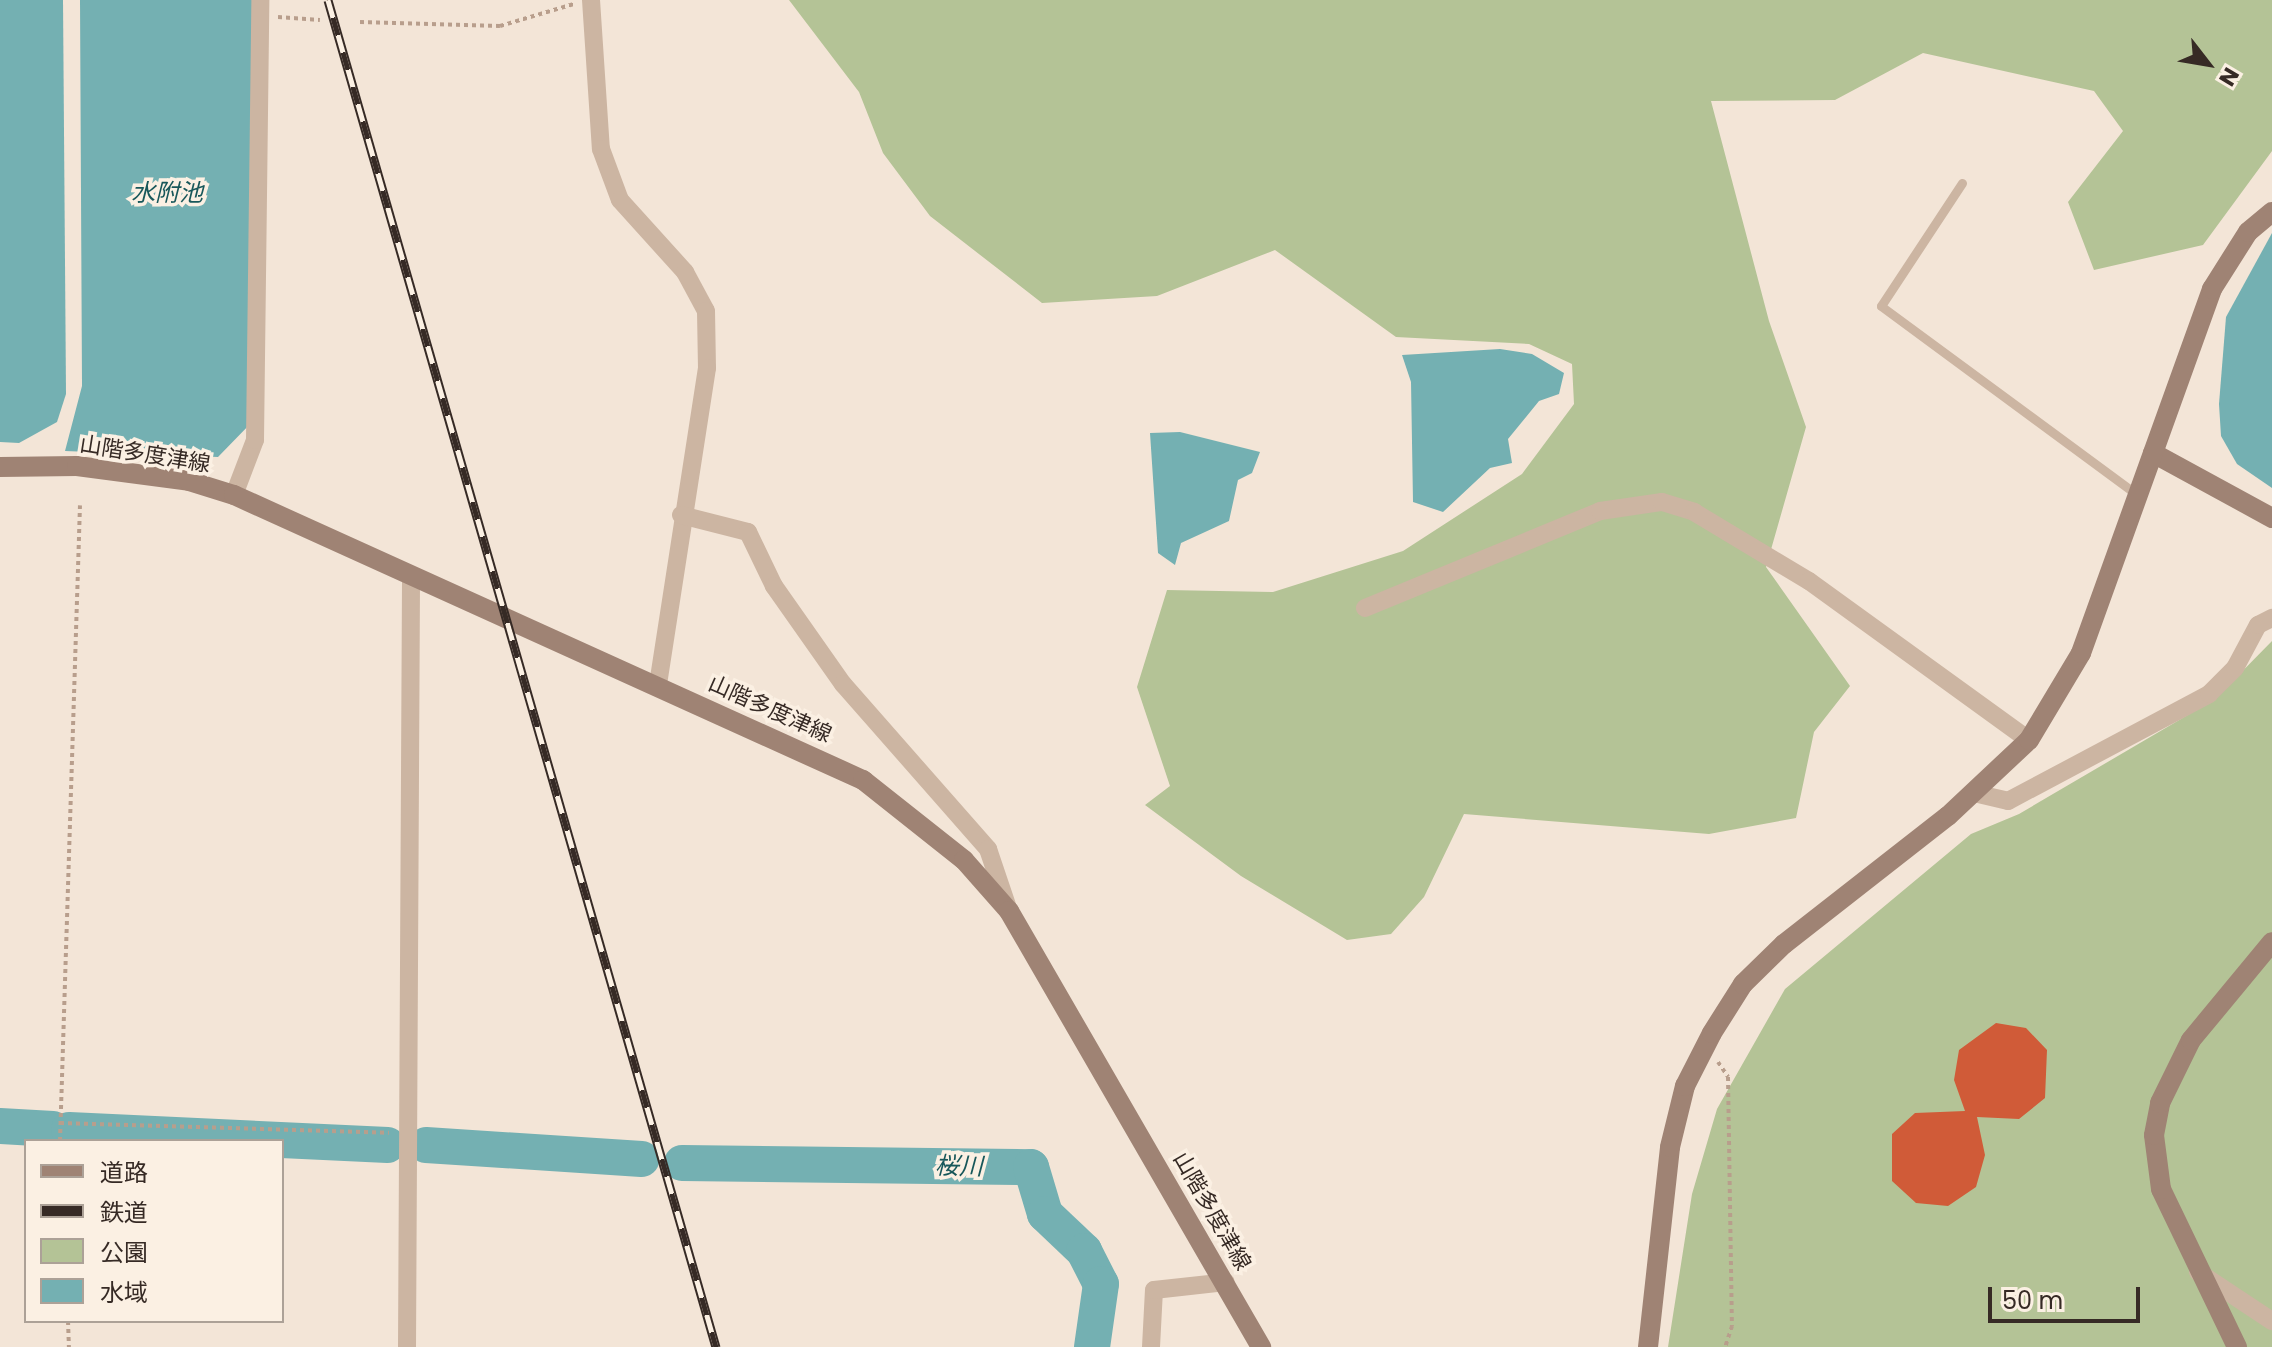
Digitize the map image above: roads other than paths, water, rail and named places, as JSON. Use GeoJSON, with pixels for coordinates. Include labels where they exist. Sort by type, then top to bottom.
{"type":"FeatureCollection","features":[{"type":"Feature","properties":{"kind":"street"},"geometry":{"type":"LineString","coordinates":[[591,0],[601,149],[620,200],[685,272],[706,311],[707,368],[681,515],[658,686]]}},
{"type":"Feature","properties":{"kind":"street"},"geometry":{"type":"LineString","coordinates":[[234,495],[255,440],[260,8]]}},
{"type":"Feature","properties":{"kind":"street"},"geometry":{"type":"LineString","coordinates":[[1648,1347],[1670,1147],[1685,1086],[1706,1044],[1743,984],[1784,944],[1974,793],[2029,740],[2081,653],[2212,289],[2248,232],[2272,212]]}},
{"type":"Feature","properties":{"kind":"street"},"geometry":{"type":"LineString","coordinates":[[2153,453],[2272,518]]}},
{"type":"Feature","properties":{"kind":"street","name":"山階多度津線"},"geometry":{"type":"LineString","coordinates":[[0,467],[77,466],[189,481],[234,495],[863,780],[964,860],[1009,911],[1261,1347]]}},
{"type":"Feature","properties":{"kind":"street"},"geometry":{"type":"LineString","coordinates":[[1365,608],[1600,511],[1662,502],[1694,512],[1809,581],[2029,740]]}},
{"type":"Feature","properties":{"kind":"street"},"geometry":{"type":"LineString","coordinates":[[681,515],[748,532],[774,586],[843,684],[988,849],[1009,911]]}},
{"type":"Feature","properties":{"kind":"street"},"geometry":{"type":"LineString","coordinates":[[407,1347],[411,575]]}},
{"type":"Feature","properties":{"kind":"street"},"geometry":{"type":"LineString","coordinates":[[1974,793],[2008,801],[2209,694],[2235,668],[2258,625],[2272,618]]}},
{"type":"Feature","properties":{"kind":"street"},"geometry":{"type":"LineString","coordinates":[[2237,1347],[2196,1271],[2154,1164],[2160,1103],[2191,1040],[2272,942]]}},
{"type":"Feature","properties":{"kind":"street"},"geometry":{"type":"LineString","coordinates":[[2196,1271],[2272,1321]]}},
{"type":"Feature","properties":{"kind":"street"},"geometry":{"type":"LineString","coordinates":[[1151,1347],[1154,1290],[1226,1282]]}},
{"type":"Feature","properties":{"kind":"lane"},"geometry":{"type":"LineString","coordinates":[[1962,183],[1881,306],[2137,495]]}},
{"type":"Feature","properties":{"kind":"water"},"geometry":{"type":"Polygon","coordinates":[[[0,0],[63,0],[66,394],[57,422],[19,443],[0,442],[0,0]]]}},
{"type":"Feature","properties":{"kind":"water","name":"水附池"},"geometry":{"type":"Polygon","coordinates":[[[80,0],[255,0],[253,421],[218,457],[65,451],[82,386],[80,0]]]}},
{"type":"Feature","properties":{"kind":"water"},"geometry":{"type":"Polygon","coordinates":[[[2272,233],[2272,488],[2237,464],[2221,436],[2219,404],[2226,317],[2272,233]]]}},
{"type":"Feature","properties":{"kind":"water"},"geometry":{"type":"Polygon","coordinates":[[[1500,349],[1532,354],[1564,373],[1559,394],[1539,401],[1508,439],[1512,463],[1490,468],[1443,512],[1413,502],[1411,382],[1402,355],[1500,349]]]}},
{"type":"Feature","properties":{"kind":"water"},"geometry":{"type":"Polygon","coordinates":[[[1180,432],[1260,452],[1252,473],[1238,480],[1229,521],[1181,543],[1175,565],[1158,553],[1150,433],[1180,432]]]}},
{"type":"Feature","properties":{"kind":"waterway","name":"桜川"},"geometry":{"type":"LineString","coordinates":[[0,1126],[53,1129]]}},
{"type":"Feature","properties":{"kind":"waterway","name":"桜川"},"geometry":{"type":"LineString","coordinates":[[69,1130],[260,1139]]}},
{"type":"Feature","properties":{"kind":"waterway","name":"桜川"},"geometry":{"type":"LineString","coordinates":[[284,1140],[388,1145]]}},
{"type":"Feature","properties":{"kind":"waterway","name":"桜川"},"geometry":{"type":"LineString","coordinates":[[426,1145],[642,1159]]}},
{"type":"Feature","properties":{"kind":"waterway","name":"桜川"},"geometry":{"type":"LineString","coordinates":[[682,1163],[1031,1167],[1045,1214],[1084,1251],[1101,1284],[1092,1347]]}},
{"type":"Feature","properties":{"kind":"railway"},"geometry":{"type":"LineString","coordinates":[[328,0],[716,1347]]}}]}
